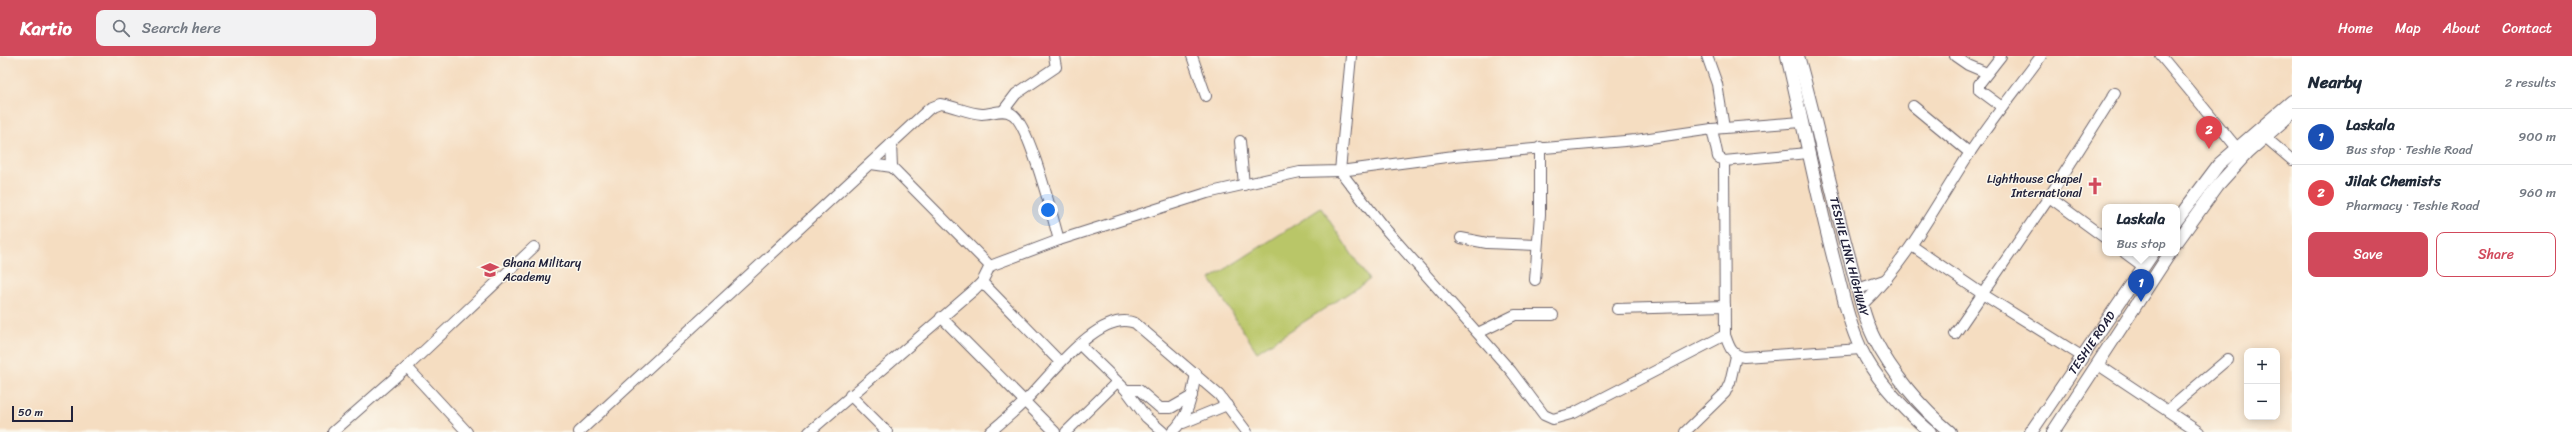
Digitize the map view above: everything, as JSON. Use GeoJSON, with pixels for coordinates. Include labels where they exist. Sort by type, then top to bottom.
{"type":"FeatureCollection","features":[{"type":"Feature","properties":{"kind":"main road","name":"TESHIE LINK HIGHWAY"},"geometry":{"type":"LineString","coordinates":[[1787,56],[1808,153],[1848,312],[1861,349],[1880,379],[1909,413],[1930,432]]}},
{"type":"Feature","properties":{"kind":"main road","name":"TESHIE LINK HIGHWAY"},"geometry":{"type":"LineString","coordinates":[[1798,56],[1862,305],[1874,338],[1909,391],[1950,432]]}},
{"type":"Feature","properties":{"kind":"main road"},"geometry":{"type":"LineString","coordinates":[[2180,216],[2219,164],[2292,101]]}},
{"type":"Feature","properties":{"kind":"main road"},"geometry":{"type":"LineString","coordinates":[[2180,238],[2218,185],[2265,137],[2292,113]]}},
{"type":"Feature","properties":{"kind":"main road","name":"TESHIE ROAD"},"geometry":{"type":"LineString","coordinates":[[2031,432],[2151,256]]}},
{"type":"Feature","properties":{"kind":"main road","name":"TESHIE ROAD"},"geometry":{"type":"LineString","coordinates":[[2053,432],[2168,256]]}},
{"type":"Feature","properties":{"kind":"street"},"geometry":{"type":"LineString","coordinates":[[1003,111],[1016,94],[1056,67],[1054,56]]}},
{"type":"Feature","properties":{"kind":"street"},"geometry":{"type":"LineString","coordinates":[[1192,56],[1206,96]]}},
{"type":"Feature","properties":{"kind":"street"},"geometry":{"type":"LineString","coordinates":[[1351,56],[1340,171],[1381,224],[1511,371],[1544,415],[1553,419],[1574,413],[1725,335]]}},
{"type":"Feature","properties":{"kind":"street"},"geometry":{"type":"LineString","coordinates":[[1707,56],[1717,84],[1724,128]]}},
{"type":"Feature","properties":{"kind":"street"},"geometry":{"type":"LineString","coordinates":[[1955,56],[1968,65],[1987,72]]}},
{"type":"Feature","properties":{"kind":"street"},"geometry":{"type":"LineString","coordinates":[[2001,56],[1979,84],[1979,90],[2002,107]]}},
{"type":"Feature","properties":{"kind":"street"},"geometry":{"type":"LineString","coordinates":[[1862,305],[1887,279],[1912,246],[1970,153],[2002,107],[2041,56]]}},
{"type":"Feature","properties":{"kind":"street"},"geometry":{"type":"LineString","coordinates":[[2161,56],[2237,148]]}},
{"type":"Feature","properties":{"kind":"street"},"geometry":{"type":"LineString","coordinates":[[1955,334],[1984,295],[2049,197],[2115,93]]}},
{"type":"Feature","properties":{"kind":"street"},"geometry":{"type":"LineString","coordinates":[[579,432],[930,108],[940,104],[967,112],[984,114],[1003,111],[1012,114],[1020,121],[1030,144],[1059,240]]}},
{"type":"Feature","properties":{"kind":"street"},"geometry":{"type":"LineString","coordinates":[[1913,106],[1970,153]]}},
{"type":"Feature","properties":{"kind":"street"},"geometry":{"type":"LineString","coordinates":[[808,432],[982,282],[990,266],[1059,240],[1207,193],[1244,186],[1300,172],[1340,171],[1454,156],[1540,147],[1636,140],[1712,129],[1801,122]]}},
{"type":"Feature","properties":{"kind":"street"},"geometry":{"type":"LineString","coordinates":[[1712,129],[1718,157],[1724,161],[1808,153]]}},
{"type":"Feature","properties":{"kind":"street"},"geometry":{"type":"LineString","coordinates":[[2265,137],[2292,160]]}},
{"type":"Feature","properties":{"kind":"street"},"geometry":{"type":"LineString","coordinates":[[1240,141],[1244,186]]}},
{"type":"Feature","properties":{"kind":"street"},"geometry":{"type":"LineString","coordinates":[[892,144],[892,167]]}},
{"type":"Feature","properties":{"kind":"street"},"geometry":{"type":"LineString","coordinates":[[1535,280],[1536,245],[1540,214],[1540,147]]}},
{"type":"Feature","properties":{"kind":"street"},"geometry":{"type":"LineString","coordinates":[[1724,161],[1725,335],[1731,350],[1736,356]]}},
{"type":"Feature","properties":{"kind":"street"},"geometry":{"type":"LineString","coordinates":[[871,164],[892,167],[990,266]]}},
{"type":"Feature","properties":{"kind":"street"},"geometry":{"type":"LineString","coordinates":[[2049,197],[2102,236]]}},
{"type":"Feature","properties":{"kind":"street"},"geometry":{"type":"LineString","coordinates":[[1461,238],[1487,243],[1536,245]]}},
{"type":"Feature","properties":{"kind":"street"},"geometry":{"type":"LineString","coordinates":[[1912,246],[1984,295],[2083,357]]}},
{"type":"Feature","properties":{"kind":"street"},"geometry":{"type":"LineString","coordinates":[[333,432],[407,367],[534,247]]}},
{"type":"Feature","properties":{"kind":"street"},"geometry":{"type":"LineString","coordinates":[[2129,256],[2144,267]]}},
{"type":"Feature","properties":{"kind":"street"},"geometry":{"type":"LineString","coordinates":[[1858,289],[1887,279]]}},
{"type":"Feature","properties":{"kind":"street"},"geometry":{"type":"LineString","coordinates":[[982,282],[1060,362]]}},
{"type":"Feature","properties":{"kind":"street"},"geometry":{"type":"LineString","coordinates":[[1617,309],[1725,306]]}},
{"type":"Feature","properties":{"kind":"street"},"geometry":{"type":"LineString","coordinates":[[1478,333],[1516,316],[1553,315]]}},
{"type":"Feature","properties":{"kind":"street"},"geometry":{"type":"LineString","coordinates":[[941,317],[1026,400],[1055,432]]}},
{"type":"Feature","properties":{"kind":"street"},"geometry":{"type":"LineString","coordinates":[[990,432],[1026,400],[1060,362],[1080,345],[1110,323],[1126,320],[1135,323],[1196,373],[1227,405],[1247,432]]}},
{"type":"Feature","properties":{"kind":"street"},"geometry":{"type":"LineString","coordinates":[[1080,345],[1126,390],[1146,417],[1163,432]]}},
{"type":"Feature","properties":{"kind":"street"},"geometry":{"type":"LineString","coordinates":[[1736,356],[1861,349]]}},
{"type":"Feature","properties":{"kind":"street"},"geometry":{"type":"LineString","coordinates":[[1685,432],[1725,393],[1730,382],[1736,356]]}},
{"type":"Feature","properties":{"kind":"street"},"geometry":{"type":"LineString","coordinates":[[2168,410],[2228,359]]}},
{"type":"Feature","properties":{"kind":"street"},"geometry":{"type":"LineString","coordinates":[[2098,364],[2168,410],[2198,432]]}},
{"type":"Feature","properties":{"kind":"street"},"geometry":{"type":"LineString","coordinates":[[407,367],[467,432]]}},
{"type":"Feature","properties":{"kind":"street"},"geometry":{"type":"LineString","coordinates":[[1183,422],[1192,396],[1196,373]]}},
{"type":"Feature","properties":{"kind":"street"},"geometry":{"type":"LineString","coordinates":[[1066,432],[1117,382]]}},
{"type":"Feature","properties":{"kind":"street"},"geometry":{"type":"LineString","coordinates":[[1126,390],[1138,390],[1160,408],[1171,408],[1192,396]]}},
{"type":"Feature","properties":{"kind":"street"},"geometry":{"type":"LineString","coordinates":[[850,395],[887,432]]}},
{"type":"Feature","properties":{"kind":"street"},"geometry":{"type":"LineString","coordinates":[[1172,432],[1183,422],[1227,405]]}},
{"type":"Feature","properties":{"kind":"green space"},"geometry":{"type":"Polygon","coordinates":[[[1321,208],[1369,280],[1257,352],[1210,279],[1321,208]]]}},
{"type":"Feature","properties":{"kind":"place","name":"Jilak Chemists"},"geometry":{"type":"Point","coordinates":[2209,149]}},
{"type":"Feature","properties":{"kind":"place","name":"Lighthouse Chapel International"},"geometry":{"type":"Point","coordinates":[2095,186]}},
{"type":"Feature","properties":{"kind":"place","name":"Ghana Military Academy"},"geometry":{"type":"Point","coordinates":[490,270]}},
{"type":"Feature","properties":{"kind":"place","name":"Laskala"},"geometry":{"type":"Point","coordinates":[2141,302]}}]}
